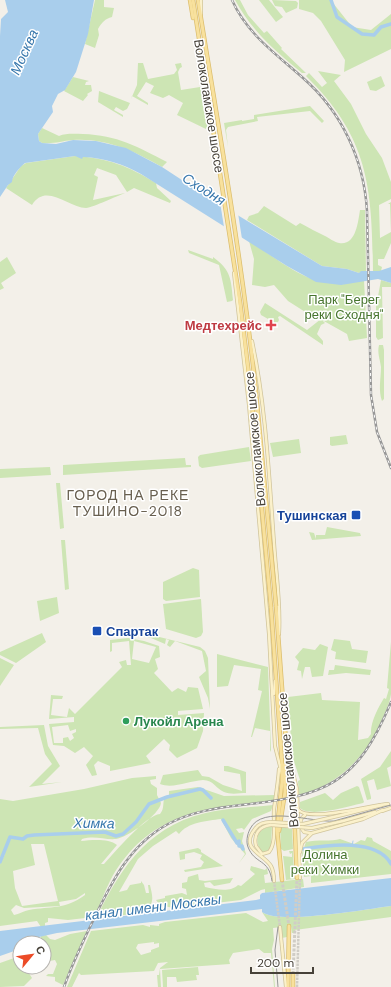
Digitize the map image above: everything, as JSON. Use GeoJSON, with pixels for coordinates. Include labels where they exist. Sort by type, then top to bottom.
{"type":"FeatureCollection","features":[{"type":"Feature","properties":{"kind":"main road"},"geometry":{"type":"LineString","coordinates":[[190,0],[198,35]]}},
{"type":"Feature","properties":{"kind":"main road","name":"Волоколамское шоссе"},"geometry":{"type":"LineString","coordinates":[[193,0],[234,261],[251,392],[271,607],[282,750],[282,776],[277,822],[282,880]]}},
{"type":"Feature","properties":{"kind":"main road","name":"Волоколамское шоссе"},"geometry":{"type":"LineString","coordinates":[[199,0],[231,199],[251,337],[276,606],[286,750],[293,788],[298,878]]}},
{"type":"Feature","properties":{"kind":"main road"},"geometry":{"type":"LineString","coordinates":[[234,261],[236,299],[251,433],[271,662],[275,746],[282,776]]}},
{"type":"Feature","properties":{"kind":"main road"},"geometry":{"type":"LineString","coordinates":[[251,337],[260,389],[265,432],[279,601],[279,643]]}},
{"type":"Feature","properties":{"kind":"main road"},"geometry":{"type":"LineString","coordinates":[[251,433],[258,438],[265,432]]}},
{"type":"Feature","properties":{"kind":"main road"},"geometry":{"type":"LineString","coordinates":[[273,709],[276,672]]}},
{"type":"Feature","properties":{"kind":"main road"},"geometry":{"type":"LineString","coordinates":[[278,839],[286,792],[282,750]]}},
{"type":"Feature","properties":{"kind":"main road"},"geometry":{"type":"LineString","coordinates":[[286,750],[296,782],[299,860],[298,878]]}},
{"type":"Feature","properties":{"kind":"main road"},"geometry":{"type":"LineString","coordinates":[[279,766],[279,784],[274,810],[273,829],[273,844],[270,851],[265,854],[261,853],[256,846],[256,835],[262,827],[271,823],[312,828],[391,808]]}},
{"type":"Feature","properties":{"kind":"main road"},"geometry":{"type":"LineString","coordinates":[[297,804],[300,812],[308,814],[330,814],[367,806],[390,804]]}},
{"type":"Feature","properties":{"kind":"main road"},"geometry":{"type":"LineString","coordinates":[[274,881],[270,865],[256,853],[250,843],[252,834],[262,823],[303,824],[390,804]]}},
{"type":"Feature","properties":{"kind":"main road"},"geometry":{"type":"LineString","coordinates":[[308,814],[301,819],[300,826],[304,832],[312,833],[363,819],[383,810]]}},
{"type":"Feature","properties":{"kind":"main road"},"geometry":{"type":"LineString","coordinates":[[299,860],[302,843],[312,833]]}},
{"type":"Feature","properties":{"kind":"main road"},"geometry":{"type":"LineString","coordinates":[[287,987],[289,926]]}},
{"type":"Feature","properties":{"kind":"main road"},"geometry":{"type":"LineString","coordinates":[[280,927],[287,987]]}},
{"type":"Feature","properties":{"kind":"main road"},"geometry":{"type":"LineString","coordinates":[[293,974],[293,987]]}},
{"type":"Feature","properties":{"kind":"green space"},"geometry":{"type":"Polygon","coordinates":[[[95,0],[104,0],[104,7],[114,8],[112,17],[104,21],[98,29],[99,35],[95,48],[85,44],[95,0]]]}},
{"type":"Feature","properties":{"kind":"green space"},"geometry":{"type":"Polygon","coordinates":[[[235,0],[240,0],[248,15],[264,33],[267,31],[282,48],[281,49],[306,73],[302,73],[256,31],[241,11],[235,0]]]}},
{"type":"Feature","properties":{"kind":"green space"},"geometry":{"type":"Polygon","coordinates":[[[259,0],[269,0],[283,17],[276,22],[259,0]]]}},
{"type":"Feature","properties":{"kind":"green space"},"geometry":{"type":"Polygon","coordinates":[[[272,0],[296,1],[298,3],[297,8],[286,13],[282,7],[275,6],[272,0]]]}},
{"type":"Feature","properties":{"kind":"green space"},"geometry":{"type":"Polygon","coordinates":[[[299,0],[333,0],[333,3],[352,27],[371,30],[391,14],[391,49],[344,72],[345,60],[321,21],[313,13],[299,9],[299,0]]]}},
{"type":"Feature","properties":{"kind":"green space"},"geometry":{"type":"Polygon","coordinates":[[[138,63],[143,63],[148,79],[174,74],[177,70],[175,64],[181,63],[182,67],[178,72],[181,90],[202,88],[203,107],[208,124],[206,129],[177,115],[183,103],[169,95],[163,98],[150,93],[154,86],[146,82],[137,96],[148,103],[148,105],[132,96],[137,85],[138,63]]]}},
{"type":"Feature","properties":{"kind":"green space"},"geometry":{"type":"Polygon","coordinates":[[[318,71],[341,75],[334,81],[351,104],[366,134],[382,158],[391,182],[391,199],[379,205],[380,238],[391,232],[391,243],[384,259],[378,259],[378,265],[382,267],[381,271],[373,272],[371,214],[363,165],[355,143],[343,121],[327,99],[306,76],[309,73],[322,87],[327,83],[318,71]]]}},
{"type":"Feature","properties":{"kind":"green space"},"geometry":{"type":"Polygon","coordinates":[[[381,76],[385,86],[376,91],[370,90],[367,82],[381,76]]]}},
{"type":"Feature","properties":{"kind":"green space"},"geometry":{"type":"Polygon","coordinates":[[[73,77],[89,81],[86,82],[85,85],[91,85],[92,91],[87,94],[88,95],[83,101],[64,91],[73,77]]]}},
{"type":"Feature","properties":{"kind":"green space"},"geometry":{"type":"Polygon","coordinates":[[[99,91],[130,103],[127,109],[123,111],[116,107],[114,110],[123,115],[123,117],[98,102],[99,91]]]}},
{"type":"Feature","properties":{"kind":"green space"},"geometry":{"type":"Polygon","coordinates":[[[310,106],[324,121],[322,123],[310,111],[257,117],[258,121],[228,127],[226,130],[228,147],[224,123],[254,119],[254,115],[310,106]]]}},
{"type":"Feature","properties":{"kind":"green space"},"geometry":{"type":"Polygon","coordinates":[[[42,128],[59,136],[68,134],[83,134],[117,139],[167,162],[162,167],[130,151],[108,143],[97,141],[73,140],[42,143],[39,141],[38,134],[42,128]]]}},
{"type":"Feature","properties":{"kind":"green space"},"geometry":{"type":"Polygon","coordinates":[[[75,156],[108,161],[136,172],[156,183],[157,188],[171,201],[170,203],[134,188],[127,192],[116,175],[97,168],[94,175],[98,177],[93,200],[125,193],[100,204],[86,208],[79,207],[51,196],[44,196],[32,205],[6,188],[21,166],[26,163],[75,156]]]}},
{"type":"Feature","properties":{"kind":"green space"},"geometry":{"type":"Polygon","coordinates":[[[391,202],[391,232],[390,204],[388,204],[391,202]]]}},
{"type":"Feature","properties":{"kind":"green space","name":"Парк \"Берег реки Сходня\""},"geometry":{"type":"Polygon","coordinates":[[[264,206],[296,226],[300,223],[339,243],[345,243],[353,237],[357,227],[360,210],[365,210],[366,271],[359,273],[347,269],[322,266],[247,220],[249,216],[258,213],[264,206]]]}},
{"type":"Feature","properties":{"kind":"green space","name":"Парк \"Берег реки Сходня\""},"geometry":{"type":"Polygon","coordinates":[[[249,241],[290,268],[315,280],[330,283],[346,283],[364,280],[367,338],[349,341],[347,334],[322,320],[325,323],[321,325],[317,334],[323,341],[323,345],[280,316],[278,317],[279,320],[277,324],[261,315],[260,312],[265,303],[307,330],[321,319],[310,315],[288,301],[274,285],[265,287],[252,285],[254,259],[249,241]]]}},
{"type":"Feature","properties":{"kind":"green space"},"geometry":{"type":"Polygon","coordinates":[[[188,250],[213,259],[213,257],[223,266],[231,281],[232,301],[227,302],[219,265],[189,253],[188,250]]]}},
{"type":"Feature","properties":{"kind":"green space"},"geometry":{"type":"Polygon","coordinates":[[[7,257],[16,273],[1,283],[4,288],[0,290],[0,262],[7,257]]]}},
{"type":"Feature","properties":{"kind":"green space"},"geometry":{"type":"Polygon","coordinates":[[[381,280],[391,283],[391,287],[382,287],[383,338],[378,340],[376,337],[376,307],[381,280]]]}},
{"type":"Feature","properties":{"kind":"green space"},"geometry":{"type":"Polygon","coordinates":[[[379,345],[383,345],[384,350],[384,399],[382,401],[380,388],[381,367],[378,353],[379,345]]]}},
{"type":"Feature","properties":{"kind":"green space"},"geometry":{"type":"Polygon","coordinates":[[[346,435],[348,444],[330,445],[330,437],[346,435]]]}},
{"type":"Feature","properties":{"kind":"green space"},"geometry":{"type":"Polygon","coordinates":[[[299,439],[301,453],[273,457],[270,443],[299,439]]]}},
{"type":"Feature","properties":{"kind":"green space"},"geometry":{"type":"Polygon","coordinates":[[[249,447],[251,461],[202,468],[199,466],[198,457],[200,455],[249,447]]]}},
{"type":"Feature","properties":{"kind":"green space"},"geometry":{"type":"Polygon","coordinates":[[[185,458],[186,465],[191,465],[191,467],[63,475],[63,465],[185,458]]]}},
{"type":"Feature","properties":{"kind":"green space"},"geometry":{"type":"Polygon","coordinates":[[[50,467],[51,475],[0,478],[0,469],[50,467]]]}},
{"type":"Feature","properties":{"kind":"green space"},"geometry":{"type":"Polygon","coordinates":[[[56,483],[60,483],[64,528],[60,529],[56,483]]]}},
{"type":"Feature","properties":{"kind":"green space"},"geometry":{"type":"Polygon","coordinates":[[[327,527],[360,533],[361,536],[312,540],[309,532],[314,533],[316,539],[316,535],[325,535],[327,527]]]}},
{"type":"Feature","properties":{"kind":"green space"},"geometry":{"type":"Polygon","coordinates":[[[61,540],[65,540],[69,589],[65,590],[61,540]]]}},
{"type":"Feature","properties":{"kind":"green space"},"geometry":{"type":"Polygon","coordinates":[[[193,568],[199,570],[200,597],[166,601],[163,599],[163,582],[193,568]]]}},
{"type":"Feature","properties":{"kind":"green space"},"geometry":{"type":"Polygon","coordinates":[[[57,597],[59,613],[40,621],[37,601],[57,597]]]}},
{"type":"Feature","properties":{"kind":"green space"},"geometry":{"type":"Polygon","coordinates":[[[201,599],[203,632],[201,636],[196,638],[166,629],[163,604],[201,599]]]}},
{"type":"Feature","properties":{"kind":"green space"},"geometry":{"type":"Polygon","coordinates":[[[135,631],[200,647],[205,651],[208,658],[210,709],[208,698],[199,677],[206,671],[202,651],[175,641],[170,647],[167,645],[169,640],[166,639],[165,644],[151,638],[135,634],[135,631]]]}},
{"type":"Feature","properties":{"kind":"green space"},"geometry":{"type":"Polygon","coordinates":[[[42,633],[46,642],[16,663],[0,655],[0,652],[42,633]]]}},
{"type":"Feature","properties":{"kind":"green space","name":"Лукойл Арена"},"geometry":{"type":"Polygon","coordinates":[[[128,638],[159,646],[160,657],[155,659],[158,669],[154,673],[172,692],[178,688],[186,692],[188,687],[198,688],[203,709],[178,711],[178,715],[204,713],[203,731],[197,748],[177,758],[169,750],[170,745],[164,739],[146,756],[151,763],[110,771],[110,766],[98,761],[94,765],[97,775],[92,776],[86,765],[93,756],[84,747],[75,753],[64,746],[53,745],[49,724],[74,722],[74,717],[49,719],[51,695],[63,696],[62,699],[53,699],[51,715],[67,717],[69,708],[75,714],[122,667],[119,662],[126,660],[127,665],[131,665],[129,641],[112,643],[112,651],[110,652],[110,640],[128,638]],[[134,641],[132,659],[149,663],[156,647],[134,641]],[[68,725],[52,727],[54,743],[63,743],[63,738],[68,737],[70,741],[74,738],[72,734],[76,732],[76,729],[70,731],[68,725]]]}},
{"type":"Feature","properties":{"kind":"green space"},"geometry":{"type":"Polygon","coordinates":[[[334,639],[350,641],[352,649],[368,651],[366,663],[335,659],[336,652],[331,650],[334,639]]]}},
{"type":"Feature","properties":{"kind":"green space"},"geometry":{"type":"Polygon","coordinates":[[[391,642],[391,694],[389,704],[368,746],[350,767],[339,776],[313,791],[299,796],[298,781],[300,780],[292,755],[288,697],[321,693],[322,700],[360,702],[358,740],[368,738],[371,734],[372,725],[379,706],[384,698],[386,699],[389,689],[387,688],[391,642]]]}},
{"type":"Feature","properties":{"kind":"green space"},"geometry":{"type":"Polygon","coordinates":[[[320,644],[328,647],[323,676],[312,677],[310,667],[305,667],[302,679],[301,671],[297,670],[299,662],[295,657],[303,648],[315,650],[320,644]]]}},
{"type":"Feature","properties":{"kind":"green space"},"geometry":{"type":"Polygon","coordinates":[[[217,654],[268,667],[271,750],[270,752],[270,731],[255,728],[251,737],[262,691],[258,690],[261,669],[234,665],[228,686],[217,687],[217,654]]]}},
{"type":"Feature","properties":{"kind":"green space"},"geometry":{"type":"Polygon","coordinates":[[[0,658],[14,665],[0,686],[0,658]]]}},
{"type":"Feature","properties":{"kind":"green space"},"geometry":{"type":"Polygon","coordinates":[[[335,665],[371,670],[370,675],[346,673],[328,675],[329,670],[334,670],[335,665]]]}},
{"type":"Feature","properties":{"kind":"green space"},"geometry":{"type":"Polygon","coordinates":[[[44,725],[48,746],[60,766],[42,784],[62,782],[29,787],[52,764],[45,754],[38,728],[0,729],[0,727],[44,725]]]}},
{"type":"Feature","properties":{"kind":"green space"},"geometry":{"type":"Polygon","coordinates":[[[391,751],[391,766],[387,768],[391,786],[377,790],[374,779],[367,781],[371,799],[367,800],[361,779],[380,767],[391,751]]]}},
{"type":"Feature","properties":{"kind":"green space"},"geometry":{"type":"Polygon","coordinates":[[[224,766],[246,772],[246,793],[232,794],[221,791],[207,780],[170,786],[160,784],[163,775],[198,770],[202,776],[209,777],[223,785],[242,791],[240,774],[224,771],[224,766]]]}},
{"type":"Feature","properties":{"kind":"green space"},"geometry":{"type":"Polygon","coordinates":[[[156,776],[156,779],[150,780],[151,784],[157,788],[157,795],[161,803],[159,808],[149,819],[160,814],[165,797],[169,796],[169,791],[198,787],[224,796],[275,795],[274,801],[224,806],[201,811],[160,827],[141,841],[125,858],[110,881],[94,917],[68,920],[48,918],[48,922],[45,923],[45,926],[41,927],[37,921],[0,926],[0,864],[5,854],[3,852],[0,858],[0,799],[13,801],[84,789],[132,778],[156,776]],[[139,827],[121,838],[112,839],[91,837],[82,839],[81,841],[105,840],[117,845],[101,864],[104,864],[139,827]],[[31,844],[35,865],[13,871],[15,888],[22,906],[58,901],[44,844],[31,844]],[[85,893],[76,899],[59,902],[60,906],[24,908],[16,905],[11,910],[14,915],[29,910],[58,907],[78,900],[85,895],[85,893]]]}},
{"type":"Feature","properties":{"kind":"green space"},"geometry":{"type":"Polygon","coordinates":[[[357,786],[359,787],[364,802],[363,803],[321,812],[305,811],[300,808],[300,802],[325,793],[333,800],[341,793],[357,786]]]}},
{"type":"Feature","properties":{"kind":"green space"},"geometry":{"type":"Polygon","coordinates":[[[273,805],[271,811],[252,819],[244,830],[242,828],[236,829],[239,833],[244,832],[242,841],[246,854],[239,863],[245,854],[231,838],[221,819],[204,821],[187,827],[179,834],[176,831],[153,846],[138,859],[119,892],[127,890],[130,885],[141,883],[141,881],[144,885],[146,893],[149,893],[148,885],[150,885],[152,901],[150,906],[144,910],[129,914],[97,917],[117,880],[129,863],[142,848],[157,835],[174,825],[193,817],[215,811],[273,805]]]}},
{"type":"Feature","properties":{"kind":"green space"},"geometry":{"type":"Polygon","coordinates":[[[272,826],[271,847],[265,853],[259,848],[257,839],[263,829],[272,826]]]}},
{"type":"Feature","properties":{"kind":"green space"},"geometry":{"type":"Polygon","coordinates":[[[280,827],[292,829],[293,849],[284,851],[281,849],[280,827]]]}},
{"type":"Feature","properties":{"kind":"green space","name":"Долина реки Химки"},"geometry":{"type":"Polygon","coordinates":[[[367,837],[372,838],[373,841],[391,851],[391,874],[311,883],[311,876],[304,877],[302,853],[306,842],[340,839],[354,844],[361,840],[365,841],[367,837]]]}},
{"type":"Feature","properties":{"kind":"green space"},"geometry":{"type":"Polygon","coordinates":[[[198,848],[201,852],[223,866],[185,872],[184,870],[201,867],[204,862],[200,859],[202,855],[194,852],[185,854],[185,859],[180,860],[179,852],[198,848]]]}},
{"type":"Feature","properties":{"kind":"green space"},"geometry":{"type":"Polygon","coordinates":[[[289,851],[293,851],[294,874],[291,875],[294,875],[295,879],[286,880],[283,856],[292,857],[292,853],[290,854],[289,851]]]}},
{"type":"Feature","properties":{"kind":"green space"},"geometry":{"type":"Polygon","coordinates":[[[251,866],[265,870],[267,868],[268,874],[264,875],[265,883],[303,879],[304,887],[265,893],[265,889],[241,900],[173,908],[160,905],[156,900],[165,898],[165,896],[182,893],[187,895],[186,889],[182,888],[182,883],[187,882],[188,877],[198,874],[199,880],[205,881],[233,878],[230,883],[214,886],[210,882],[204,883],[205,887],[227,890],[238,885],[241,886],[255,874],[250,870],[251,866]]]}},
{"type":"Feature","properties":{"kind":"green space"},"geometry":{"type":"Polygon","coordinates":[[[391,906],[391,917],[295,930],[295,933],[292,933],[291,926],[287,926],[287,937],[282,938],[281,927],[273,928],[274,940],[272,949],[275,987],[271,953],[264,953],[259,949],[233,953],[229,960],[230,964],[160,969],[161,987],[158,987],[157,975],[159,975],[160,968],[168,962],[158,963],[154,971],[81,975],[79,973],[72,987],[67,987],[91,931],[143,925],[150,927],[150,925],[159,926],[159,924],[165,922],[246,913],[263,922],[268,921],[262,912],[271,916],[304,917],[391,906]],[[154,942],[138,944],[136,948],[141,955],[151,952],[151,950],[159,947],[159,943],[154,944],[154,942]]]}},
{"type":"Feature","properties":{"kind":"green space"},"geometry":{"type":"Polygon","coordinates":[[[87,931],[63,985],[55,981],[55,977],[46,976],[53,974],[57,964],[55,960],[52,961],[52,939],[55,940],[70,934],[87,931]]]}},
{"type":"Feature","properties":{"kind":"green space"},"geometry":{"type":"Polygon","coordinates":[[[12,959],[12,975],[30,975],[32,978],[24,986],[0,987],[0,963],[12,959]]]}},
{"type":"Feature","properties":{"kind":"green space"},"geometry":{"type":"Polygon","coordinates":[[[198,967],[199,975],[196,975],[197,980],[177,982],[176,977],[167,977],[167,987],[163,987],[162,970],[198,967]]]}},
{"type":"Feature","properties":{"kind":"water","name":"Москва"},"geometry":{"type":"Polygon","coordinates":[[[5,0],[94,0],[88,34],[76,72],[65,90],[58,94],[52,106],[53,112],[38,134],[39,141],[42,143],[56,144],[73,140],[96,141],[126,148],[162,167],[211,199],[322,266],[347,269],[359,273],[361,271],[379,271],[391,267],[391,283],[378,279],[341,285],[316,282],[287,266],[141,174],[121,164],[106,160],[83,157],[82,159],[75,156],[25,163],[13,177],[12,182],[8,185],[0,197],[0,36],[1,19],[8,12],[5,0]]]}},
{"type":"Feature","properties":{"kind":"water"},"geometry":{"type":"Polygon","coordinates":[[[391,878],[391,906],[304,917],[271,916],[262,912],[262,909],[48,935],[12,935],[12,952],[0,956],[0,931],[256,900],[260,899],[260,895],[262,893],[391,878]]]}},
{"type":"Feature","properties":{"kind":"pier"},"geometry":{"type":"Polygon","coordinates":[[[220,202],[238,213],[242,239],[224,227],[220,202]]]}},
{"type":"Feature","properties":{"kind":"waterway","name":"Сходня"},"geometry":{"type":"LineString","coordinates":[[331,0],[337,17],[362,34],[374,35],[381,27],[391,24]]}},
{"type":"Feature","properties":{"kind":"waterway","name":"Химка"},"geometry":{"type":"LineString","coordinates":[[0,862],[10,837],[23,839],[27,836],[34,835],[105,832],[116,836],[123,834],[136,822],[149,804],[167,797],[200,789],[211,798]]}},
{"type":"Feature","properties":{"kind":"waterway","name":"Химка"},"geometry":{"type":"LineString","coordinates":[[223,820],[237,843],[239,841],[239,846],[242,846],[243,849]]}},
{"type":"Feature","properties":{"kind":"waterway","name":"Химка"},"geometry":{"type":"LineString","coordinates":[[352,846],[353,841]]}},
{"type":"Feature","properties":{"kind":"waterway","name":"Химка"},"geometry":{"type":"LineString","coordinates":[[303,849],[338,845],[364,847],[375,850],[384,856],[391,864]]}},
{"type":"Feature","properties":{"kind":"tunnel"},"geometry":{"type":"LineString","coordinates":[[293,974],[297,878]]}},
{"type":"Feature","properties":{"kind":"tunnel"},"geometry":{"type":"LineString","coordinates":[[297,987],[300,878]]}},
{"type":"Feature","properties":{"kind":"tunnel"},"geometry":{"type":"LineString","coordinates":[[282,880],[289,926]]}},
{"type":"Feature","properties":{"kind":"tunnel"},"geometry":{"type":"LineString","coordinates":[[274,881],[280,927]]}},
{"type":"Feature","properties":{"kind":"tram line"},"geometry":{"type":"LineString","coordinates":[[272,881],[268,869],[254,857],[247,845],[249,831],[256,822],[265,817],[276,816],[334,821],[391,805]]}},
{"type":"Feature","properties":{"kind":"tram line"},"geometry":{"type":"LineString","coordinates":[[278,927],[275,950],[278,987]]}},
{"type":"Feature","properties":{"kind":"railway"},"geometry":{"type":"LineString","coordinates":[[232,0],[238,12],[263,43],[317,91],[340,122],[356,155],[365,192],[367,211],[371,395],[377,432],[391,468]]}},
{"type":"Feature","properties":{"kind":"railway"},"geometry":{"type":"LineString","coordinates":[[64,987],[82,943],[120,870],[141,844],[153,833],[185,816],[213,809],[296,797],[317,790],[335,781],[351,768],[365,751],[378,730],[391,702]]}},
{"type":"Feature","properties":{"kind":"place","name":"Медтехрейс"},"geometry":{"type":"Point","coordinates":[271,325]}},
{"type":"Feature","properties":{"kind":"place","name":"Тушинская"},"geometry":{"type":"Point","coordinates":[356,515]}},
{"type":"Feature","properties":{"kind":"place","name":"Спартак"},"geometry":{"type":"Point","coordinates":[97,631]}},
{"type":"Feature","properties":{"kind":"place","name":"Лукойл Арена"},"geometry":{"type":"Point","coordinates":[126,721]}},
{"type":"Feature","properties":{"kind":"district","name":"ГОРОД НА РЕКЕ ТУШИНО-2018"},"geometry":{"type":"Point","coordinates":[128,504]}},
{"type":"Feature","properties":{"kind":"water label","name":"канал имени Москвы"},"geometry":{"type":"Point","coordinates":[153,907]}}]}
